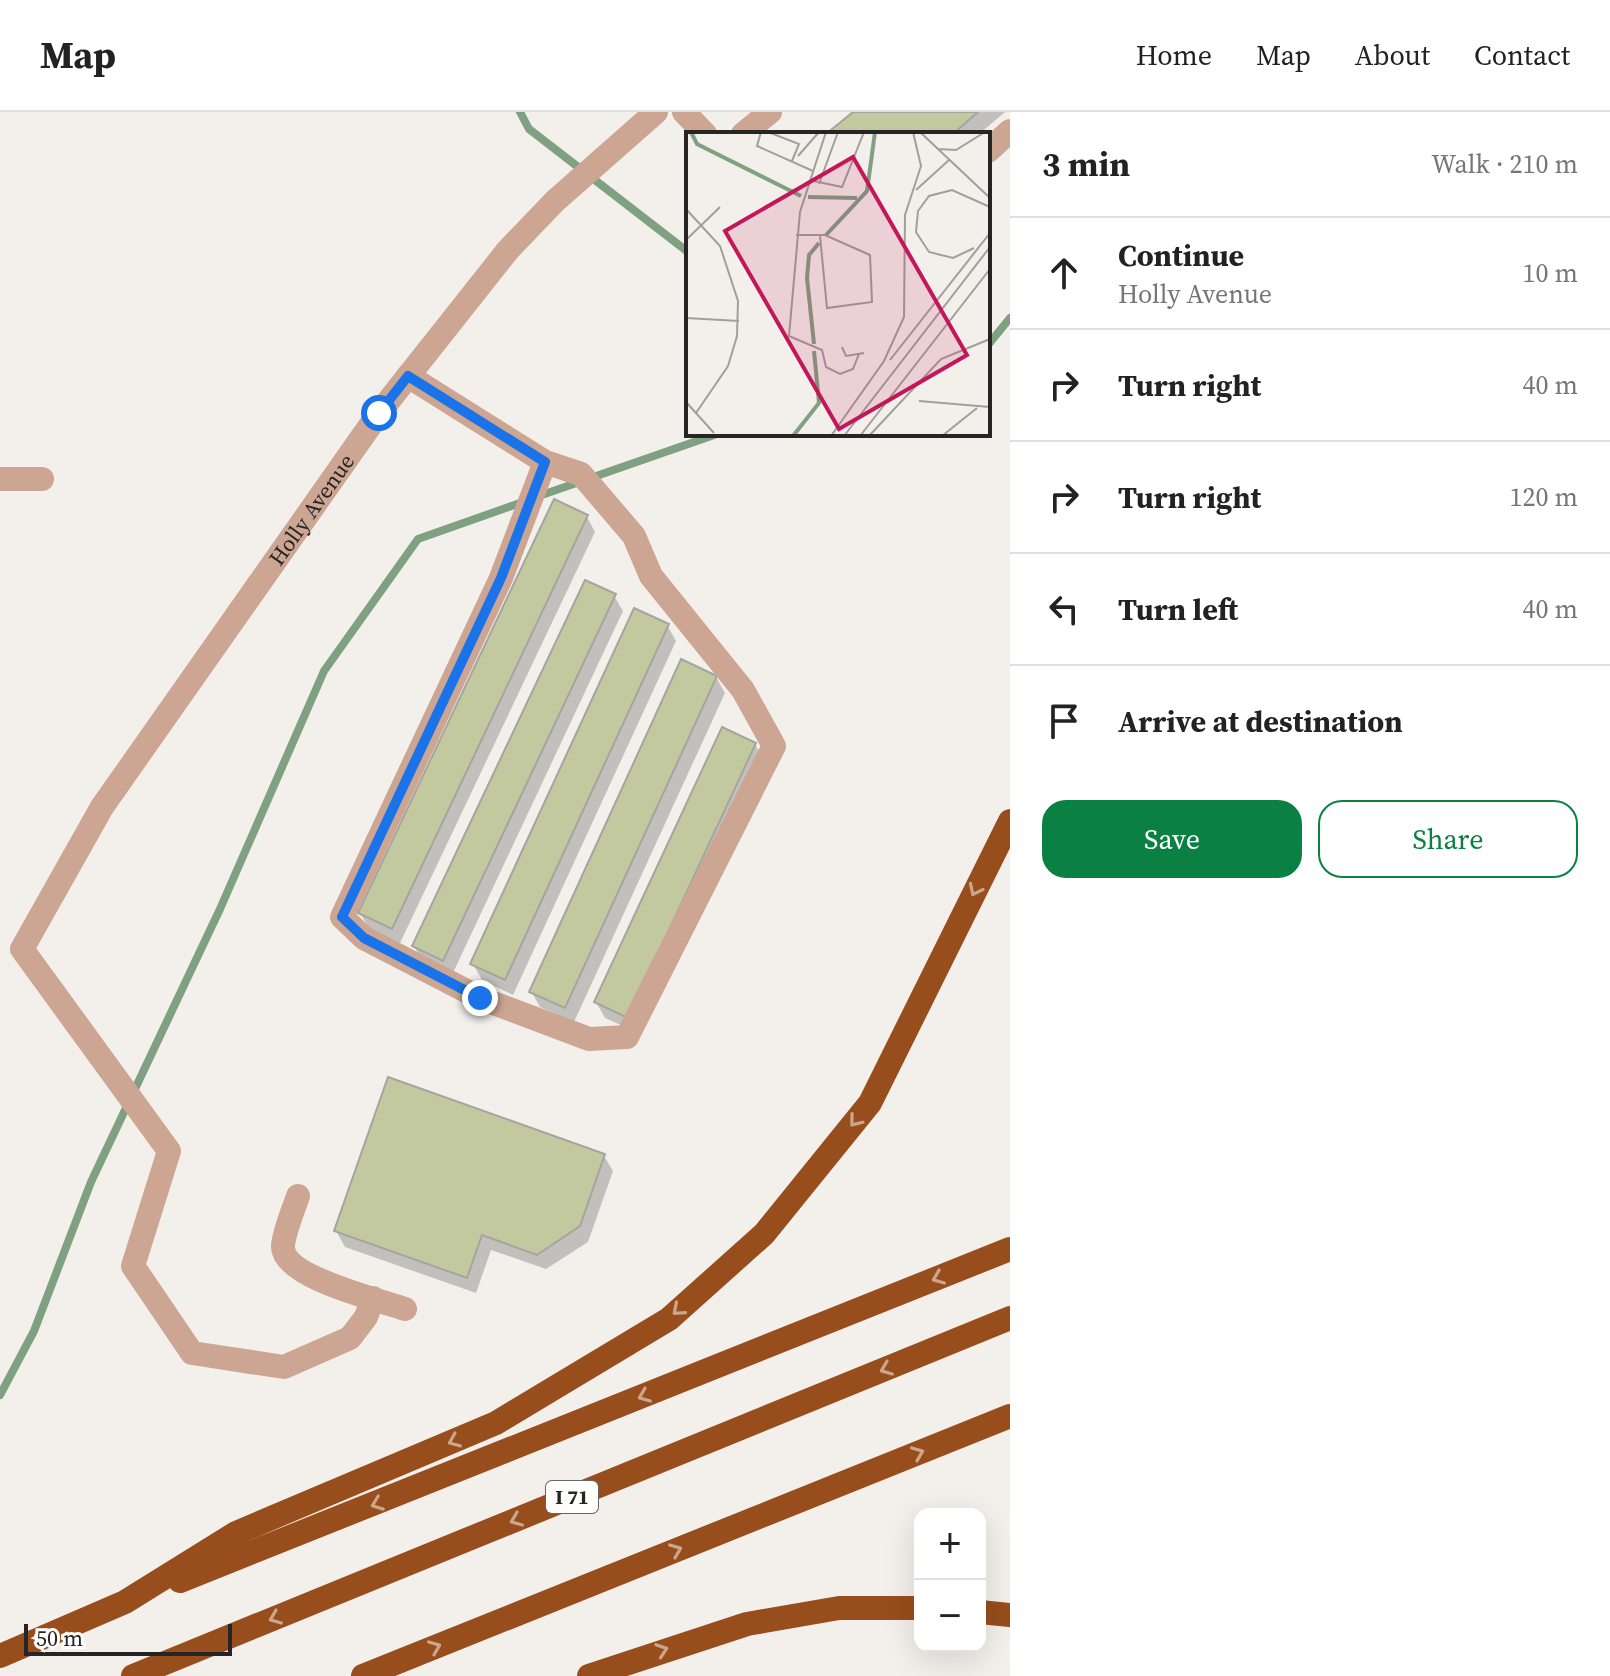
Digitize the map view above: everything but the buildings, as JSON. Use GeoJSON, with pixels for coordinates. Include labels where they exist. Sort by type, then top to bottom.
{"type":"FeatureCollection","features":[{"type":"Feature","properties":{"kind":"highway"},"geometry":{"type":"LineString","coordinates":[[125,1602],[236,1533],[496,1423],[669,1319],[764,1234],[870,1103],[1010,821]]}},
{"type":"Feature","properties":{"kind":"highway"},"geometry":{"type":"LineString","coordinates":[[0,1656],[125,1602],[1010,1249]]}},
{"type":"Feature","properties":{"kind":"highway","name":"I 71"},"geometry":{"type":"LineString","coordinates":[[133,1676],[1010,1318]]}},
{"type":"Feature","properties":{"kind":"highway"},"geometry":{"type":"LineString","coordinates":[[363,1676],[1010,1416]]}},
{"type":"Feature","properties":{"kind":"highway"},"geometry":{"type":"LineString","coordinates":[[589,1676],[747,1624],[839,1608],[914,1608]]}},
{"type":"Feature","properties":{"kind":"highway"},"geometry":{"type":"LineString","coordinates":[[986,1613],[1010,1615]]}},
{"type":"Feature","properties":{"kind":"street","name":"Holly Avenue"},"geometry":{"type":"LineString","coordinates":[[373,1298],[366,1317],[350,1338],[284,1367],[192,1353],[133,1266],[169,1151],[22,949],[102,807],[408,376],[508,250],[555,201],[656,112]]}},
{"type":"Feature","properties":{"kind":"street"},"geometry":{"type":"LineString","coordinates":[[684,112],[703,132]]}},
{"type":"Feature","properties":{"kind":"street"},"geometry":{"type":"LineString","coordinates":[[745,132],[770,112]]}},
{"type":"Feature","properties":{"kind":"street"},"geometry":{"type":"LineString","coordinates":[[990,149],[1010,131]]}},
{"type":"Feature","properties":{"kind":"street"},"geometry":{"type":"LineString","coordinates":[[408,376],[545,462],[581,474],[634,536],[651,576],[743,690],[774,746],[627,1037],[589,1039],[480,998],[364,938],[342,917],[501,578],[545,462]]}},
{"type":"Feature","properties":{"kind":"street"},"geometry":{"type":"LineString","coordinates":[[0,479],[42,479]]}},
{"type":"Feature","properties":{"kind":"street"},"geometry":{"type":"LineString","coordinates":[[298,1196],[282,1247],[288,1262],[308,1276],[405,1309]]}},
{"type":"Feature","properties":{"kind":"waterway"},"geometry":{"type":"LineString","coordinates":[[520,112],[529,129],[686,250]]}},
{"type":"Feature","properties":{"kind":"waterway"},"geometry":{"type":"LineString","coordinates":[[990,343],[1010,318]]}},
{"type":"Feature","properties":{"kind":"waterway"},"geometry":{"type":"LineString","coordinates":[[536,497],[711,436]]}},
{"type":"Feature","properties":{"kind":"waterway"},"geometry":{"type":"LineString","coordinates":[[0,1395],[34,1331],[91,1182],[220,909],[324,671],[418,539],[523,502]]}},
{"type":"Feature","properties":{"kind":"route"},"geometry":{"type":"LineString","coordinates":[[379,413],[408,376],[545,462],[501,578],[342,917],[364,938],[480,998]]}}]}
